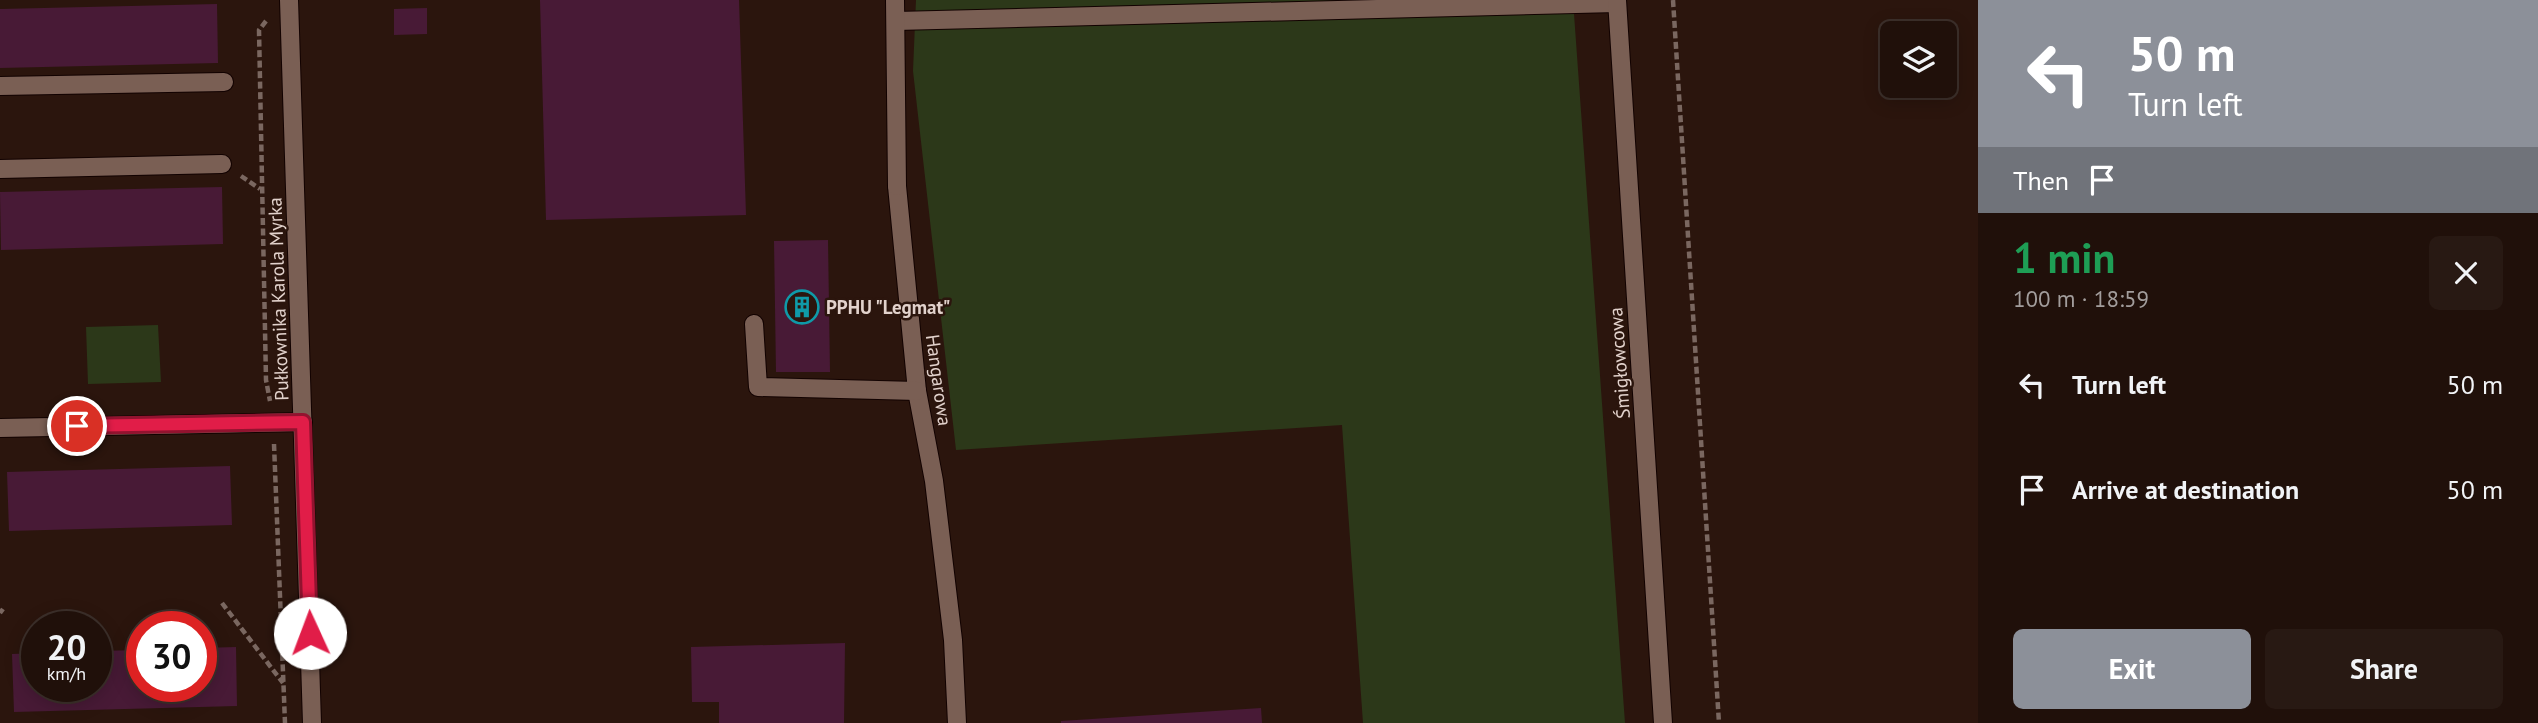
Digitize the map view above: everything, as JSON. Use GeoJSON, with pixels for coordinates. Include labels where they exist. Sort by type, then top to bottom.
{"type":"FeatureCollection","features":[{"type":"Feature","properties":{"kind":"street","name":"Hangarowa"},"geometry":{"type":"LineString","coordinates":[[895,0],[897,186],[917,391],[934,481],[953,640],[957,723]]}},
{"type":"Feature","properties":{"kind":"street"},"geometry":{"type":"LineString","coordinates":[[896,20],[1617,1]]}},
{"type":"Feature","properties":{"kind":"street","name":"Śmigłowcowa"},"geometry":{"type":"LineString","coordinates":[[1617,1],[1663,723]]}},
{"type":"Feature","properties":{"kind":"street","name":"Pułkownika Karola Myrka"},"geometry":{"type":"LineString","coordinates":[[289,4],[312,723]]}},
{"type":"Feature","properties":{"kind":"street"},"geometry":{"type":"LineString","coordinates":[[0,86],[224,82]]}},
{"type":"Feature","properties":{"kind":"street"},"geometry":{"type":"LineString","coordinates":[[0,169],[222,164]]}},
{"type":"Feature","properties":{"kind":"street"},"geometry":{"type":"LineString","coordinates":[[754,324],[758,387],[917,391]]}},
{"type":"Feature","properties":{"kind":"street"},"geometry":{"type":"LineString","coordinates":[[0,428],[303,422]]}},
{"type":"Feature","properties":{"kind":"path"},"geometry":{"type":"LineString","coordinates":[[1673,0],[1719,723]]}},
{"type":"Feature","properties":{"kind":"path"},"geometry":{"type":"LineString","coordinates":[[285,723],[273,422],[266,380],[257,40],[262,24],[289,4]]}},
{"type":"Feature","properties":{"kind":"path"},"geometry":{"type":"LineString","coordinates":[[222,603],[283,684]]}},
{"type":"Feature","properties":{"kind":"green space"},"geometry":{"type":"Polygon","coordinates":[[[916,0],[1573,0],[1625,723],[1363,723],[1342,425],[956,450],[913,71],[916,0]]]}},
{"type":"Feature","properties":{"kind":"green space"},"geometry":{"type":"Polygon","coordinates":[[[158,325],[161,382],[88,384],[86,327],[158,325]]]}},
{"type":"Feature","properties":{"kind":"building"},"geometry":{"type":"Polygon","coordinates":[[[540,0],[739,0],[746,215],[546,220],[540,0]]]}},
{"type":"Feature","properties":{"kind":"building"},"geometry":{"type":"Polygon","coordinates":[[[217,4],[218,63],[0,68],[0,9],[217,4]]]}},
{"type":"Feature","properties":{"kind":"building"},"geometry":{"type":"Polygon","coordinates":[[[427,8],[427,34],[394,35],[394,9],[427,8]]]}},
{"type":"Feature","properties":{"kind":"building"},"geometry":{"type":"Polygon","coordinates":[[[222,187],[223,244],[1,250],[0,192],[222,187]]]}},
{"type":"Feature","properties":{"kind":"building","name":"PPHU \"Legmat\""},"geometry":{"type":"Polygon","coordinates":[[[828,240],[830,372],[776,372],[774,241],[828,240]]]}},
{"type":"Feature","properties":{"kind":"building"},"geometry":{"type":"Polygon","coordinates":[[[230,466],[232,525],[9,531],[7,472],[230,466]]]}},
{"type":"Feature","properties":{"kind":"building"},"geometry":{"type":"Polygon","coordinates":[[[845,643],[844,723],[719,723],[719,702],[692,702],[691,647],[845,643]]]}},
{"type":"Feature","properties":{"kind":"building"},"geometry":{"type":"Polygon","coordinates":[[[236,647],[237,706],[14,712],[12,654],[21,654],[21,702],[112,702],[112,651],[126,650],[126,702],[217,702],[217,648],[236,647]]]}},
{"type":"Feature","properties":{"kind":"building"},"geometry":{"type":"Polygon","coordinates":[[[1261,708],[1262,723],[1061,723],[1061,721],[1261,708]]]}},
{"type":"Feature","properties":{"kind":"place","name":"PPHU \"Legmat\""},"geometry":{"type":"Point","coordinates":[802,307]}},
{"type":"Feature","properties":{"kind":"route"},"geometry":{"type":"LineString","coordinates":[[77,426],[303,422],[310,633]]}}]}
